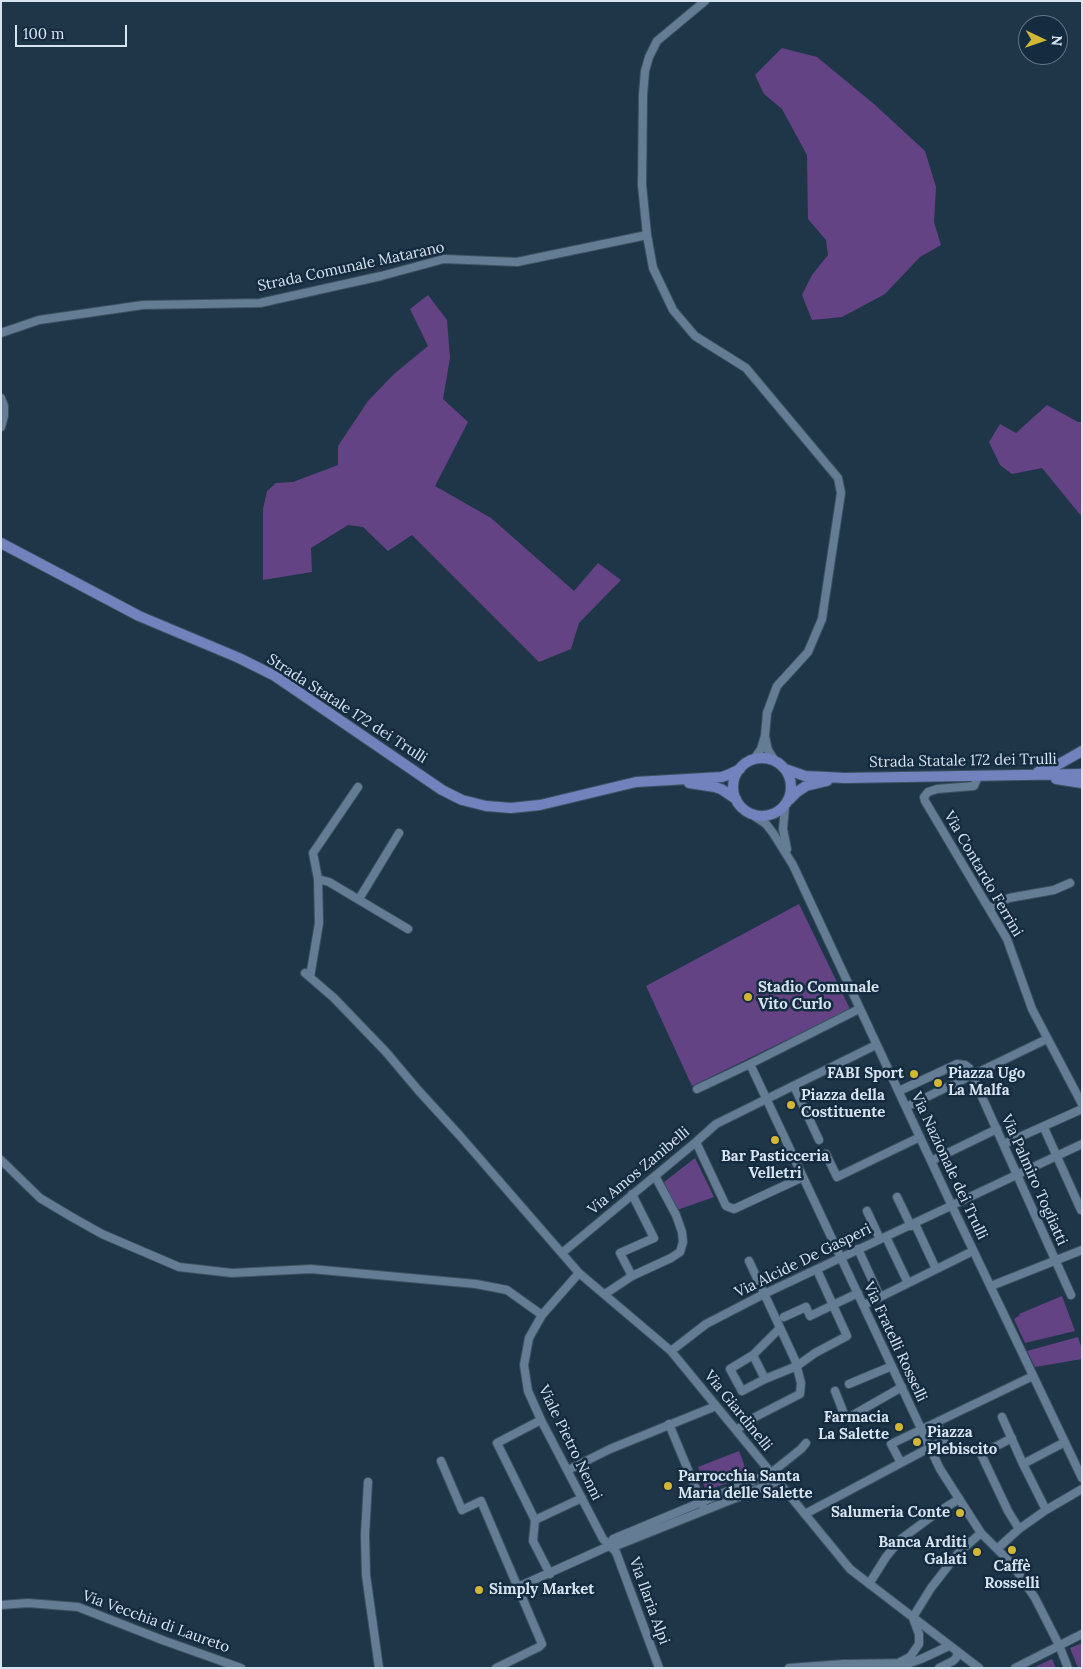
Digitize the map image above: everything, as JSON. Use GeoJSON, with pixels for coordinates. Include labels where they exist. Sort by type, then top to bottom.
{"type":"FeatureCollection","features":[{"type":"Feature","properties":{"kind":"main road","name":"Strada Statale 172 dei Trulli"},"geometry":{"type":"LineString","coordinates":[[1,543],[139,616],[239,658],[275,676],[442,790],[462,800],[486,806],[510,808],[540,805],[636,782],[722,777],[740,769],[754,759]]}},
{"type":"Feature","properties":{"kind":"main road"},"geometry":{"type":"LineString","coordinates":[[1028,775],[1061,763],[1082,751]]}},
{"type":"Feature","properties":{"kind":"main road"},"geometry":{"type":"LineString","coordinates":[[754,759],[763,758],[775,761]]}},
{"type":"Feature","properties":{"kind":"main road","name":"Strada Statale 172 dei Trulli"},"geometry":{"type":"LineString","coordinates":[[775,761],[785,769],[804,776],[845,778],[1082,774]]}},
{"type":"Feature","properties":{"kind":"main road"},"geometry":{"type":"LineString","coordinates":[[736,800],[733,787],[734,780],[740,769]]}},
{"type":"Feature","properties":{"kind":"main road"},"geometry":{"type":"LineString","coordinates":[[785,769],[789,775],[792,788],[787,803]]}},
{"type":"Feature","properties":{"kind":"main road"},"geometry":{"type":"LineString","coordinates":[[1028,775],[1082,783]]}},
{"type":"Feature","properties":{"kind":"main road","name":"Strada Statale 172 dei Trulli"},"geometry":{"type":"LineString","coordinates":[[666,780],[722,789],[736,800],[744,810],[754,816],[768,816],[774,814],[806,786],[845,778]]}},
{"type":"Feature","properties":{"kind":"street"},"geometry":{"type":"LineString","coordinates":[[705,1],[657,41],[649,56],[645,71],[642,185],[652,268],[673,310],[695,336],[746,368],[838,478],[841,493],[822,619],[808,652],[777,686],[767,713],[766,736],[768,750],[775,761]]}},
{"type":"Feature","properties":{"kind":"street","name":"Strada Comunale Matarano"},"geometry":{"type":"LineString","coordinates":[[1,333],[39,320],[143,305],[260,303],[381,276],[444,258],[517,262],[647,236]]}},
{"type":"Feature","properties":{"kind":"street"},"geometry":{"type":"LineString","coordinates":[[1,398],[4,406],[4,416],[1,427]]}},
{"type":"Feature","properties":{"kind":"street"},"geometry":{"type":"LineString","coordinates":[[754,759],[761,749],[766,736]]}},
{"type":"Feature","properties":{"kind":"street","name":"Via Contardo Ferrini"},"geometry":{"type":"LineString","coordinates":[[978,776],[974,786],[933,790],[924,797],[928,807],[1007,939],[1032,1009],[1082,1104]]}},
{"type":"Feature","properties":{"kind":"street"},"geometry":{"type":"LineString","coordinates":[[358,787],[313,853],[318,879],[330,882],[408,928]]}},
{"type":"Feature","properties":{"kind":"street","name":"Via Nazionale dei Trulli"},"geometry":{"type":"LineString","coordinates":[[787,803],[783,829],[784,840],[793,865],[859,1009],[1082,1478]]}},
{"type":"Feature","properties":{"kind":"street","name":"Via Nazionale dei Trulli"},"geometry":{"type":"LineString","coordinates":[[754,816],[766,824],[793,865]]}},
{"type":"Feature","properties":{"kind":"street"},"geometry":{"type":"LineString","coordinates":[[359,899],[399,833]]}},
{"type":"Feature","properties":{"kind":"street","name":"Via Giardinelli"},"geometry":{"type":"LineString","coordinates":[[318,879],[319,923],[308,975],[334,998],[386,1052],[579,1274],[671,1351],[850,1569],[980,1668]]}},
{"type":"Feature","properties":{"kind":"street"},"geometry":{"type":"LineString","coordinates":[[989,908],[1009,898],[1054,890],[1070,883]]}},
{"type":"Feature","properties":{"kind":"street"},"geometry":{"type":"LineString","coordinates":[[697,1089],[859,1009]]}},
{"type":"Feature","properties":{"kind":"street"},"geometry":{"type":"LineString","coordinates":[[906,1107],[1047,1040]]}},
{"type":"Feature","properties":{"kind":"street"},"geometry":{"type":"LineString","coordinates":[[766,1098],[876,1045]]}},
{"type":"Feature","properties":{"kind":"street","name":"Via Fratelli Rosselli"},"geometry":{"type":"LineString","coordinates":[[750,1064],[940,1469],[982,1533],[1012,1564],[1035,1598],[1059,1645],[1068,1668]]}},
{"type":"Feature","properties":{"kind":"street"},"geometry":{"type":"LineString","coordinates":[[899,1091],[957,1064],[965,1065],[969,1068],[972,1076]]}},
{"type":"Feature","properties":{"kind":"street","name":"Via Palmiro Togliatti"},"geometry":{"type":"LineString","coordinates":[[972,1076],[1071,1295]]}},
{"type":"Feature","properties":{"kind":"street"},"geometry":{"type":"LineString","coordinates":[[794,1086],[819,1140]]}},
{"type":"Feature","properties":{"kind":"street","name":"Via Amos Zanibelli"},"geometry":{"type":"LineString","coordinates":[[562,1253],[716,1124],[766,1098]]}},
{"type":"Feature","properties":{"kind":"street"},"geometry":{"type":"LineString","coordinates":[[1004,1144],[1082,1109]]}},
{"type":"Feature","properties":{"kind":"street"},"geometry":{"type":"LineString","coordinates":[[931,1161],[997,1129]]}},
{"type":"Feature","properties":{"kind":"street"},"geometry":{"type":"LineString","coordinates":[[1045,1130],[1080,1210]]}},
{"type":"Feature","properties":{"kind":"street"},"geometry":{"type":"LineString","coordinates":[[826,1154],[837,1177],[920,1137]]}},
{"type":"Feature","properties":{"kind":"street"},"geometry":{"type":"LineString","coordinates":[[696,1142],[726,1206],[734,1209],[803,1177]]}},
{"type":"Feature","properties":{"kind":"street","name":"Via Alcide De Gasperi"},"geometry":{"type":"LineString","coordinates":[[671,1351],[706,1324],[764,1294],[1082,1144]]}},
{"type":"Feature","properties":{"kind":"street"},"geometry":{"type":"LineString","coordinates":[[1,1160],[40,1198],[102,1234],[179,1267],[232,1273],[311,1269],[476,1284],[506,1290],[542,1315]]}},
{"type":"Feature","properties":{"kind":"street"},"geometry":{"type":"LineString","coordinates":[[605,1294],[632,1276],[680,1252],[683,1242],[682,1232],[676,1215],[655,1176]]}},
{"type":"Feature","properties":{"kind":"street"},"geometry":{"type":"LineString","coordinates":[[632,1194],[654,1238],[620,1253],[632,1276]]}},
{"type":"Feature","properties":{"kind":"street"},"geometry":{"type":"LineString","coordinates":[[897,1197],[936,1269]]}},
{"type":"Feature","properties":{"kind":"street"},"geometry":{"type":"LineString","coordinates":[[867,1211],[908,1283]]}},
{"type":"Feature","properties":{"kind":"street"},"geometry":{"type":"LineString","coordinates":[[858,1249],[880,1297]]}},
{"type":"Feature","properties":{"kind":"street"},"geometry":{"type":"LineString","coordinates":[[864,1305],[974,1250]]}},
{"type":"Feature","properties":{"kind":"street"},"geometry":{"type":"LineString","coordinates":[[991,1286],[1082,1250]]}},
{"type":"Feature","properties":{"kind":"street"},"geometry":{"type":"LineString","coordinates":[[736,1430],[757,1416],[800,1394],[801,1383],[797,1366],[749,1261]]}},
{"type":"Feature","properties":{"kind":"street"},"geometry":{"type":"LineString","coordinates":[[780,1328],[754,1355],[730,1369],[742,1390],[797,1366],[815,1353],[847,1336],[817,1270]]}},
{"type":"Feature","properties":{"kind":"street","name":"Viale Pietro Nenni"},"geometry":{"type":"LineString","coordinates":[[579,1274],[542,1315],[529,1338],[524,1365],[528,1391],[541,1420],[603,1539],[609,1546]]}},
{"type":"Feature","properties":{"kind":"street"},"geometry":{"type":"LineString","coordinates":[[784,1317],[806,1307],[810,1316],[858,1293]]}},
{"type":"Feature","properties":{"kind":"street"},"geometry":{"type":"LineString","coordinates":[[754,1355],[765,1379]]}},
{"type":"Feature","properties":{"kind":"street"},"geometry":{"type":"LineString","coordinates":[[849,1384],[892,1366]]}},
{"type":"Feature","properties":{"kind":"street"},"geometry":{"type":"LineString","coordinates":[[901,1463],[891,1444],[1034,1376]]}},
{"type":"Feature","properties":{"kind":"street"},"geometry":{"type":"LineString","coordinates":[[835,1391],[846,1419],[902,1387]]}},
{"type":"Feature","properties":{"kind":"street"},"geometry":{"type":"LineString","coordinates":[[568,1470],[610,1448],[716,1406]]}},
{"type":"Feature","properties":{"kind":"street"},"geometry":{"type":"LineString","coordinates":[[1002,1417],[1046,1510]]}},
{"type":"Feature","properties":{"kind":"street"},"geometry":{"type":"LineString","coordinates":[[541,1420],[497,1443],[535,1520],[534,1541],[550,1574]]}},
{"type":"Feature","properties":{"kind":"street"},"geometry":{"type":"LineString","coordinates":[[805,1514],[944,1440],[936,1423]]}},
{"type":"Feature","properties":{"kind":"street"},"geometry":{"type":"LineString","coordinates":[[670,1424],[705,1510]]}},
{"type":"Feature","properties":{"kind":"street"},"geometry":{"type":"LineString","coordinates":[[1012,1438],[981,1454],[1008,1511],[1020,1529]]}},
{"type":"Feature","properties":{"kind":"street"},"geometry":{"type":"LineString","coordinates":[[1023,1464],[1065,1442]]}},
{"type":"Feature","properties":{"kind":"street"},"geometry":{"type":"LineString","coordinates":[[609,1546],[613,1539],[771,1473],[806,1443]]}},
{"type":"Feature","properties":{"kind":"street"},"geometry":{"type":"LineString","coordinates":[[441,1461],[462,1510],[482,1501],[542,1644],[539,1648],[496,1668]]}},
{"type":"Feature","properties":{"kind":"street"},"geometry":{"type":"LineString","coordinates":[[518,1587],[609,1546],[618,1545],[778,1481]]}},
{"type":"Feature","properties":{"kind":"street"},"geometry":{"type":"LineString","coordinates":[[368,1482],[365,1535],[366,1575],[379,1668]]}},
{"type":"Feature","properties":{"kind":"street"},"geometry":{"type":"LineString","coordinates":[[997,1549],[1046,1510],[1082,1490]]}},
{"type":"Feature","properties":{"kind":"street"},"geometry":{"type":"LineString","coordinates":[[535,1520],[582,1498]]}},
{"type":"Feature","properties":{"kind":"street"},"geometry":{"type":"LineString","coordinates":[[869,1584],[886,1557],[901,1539],[959,1499]]}},
{"type":"Feature","properties":{"kind":"street"},"geometry":{"type":"LineString","coordinates":[[897,1663],[910,1657],[919,1644],[920,1634],[913,1616],[931,1588],[959,1552],[982,1533]]}},
{"type":"Feature","properties":{"kind":"street","name":"Via Ilaria Alpi"},"geometry":{"type":"LineString","coordinates":[[609,1546],[616,1552],[659,1668]]}},
{"type":"Feature","properties":{"kind":"street","name":"Via Vecchia di Laureto"},"geometry":{"type":"LineString","coordinates":[[1,1605],[28,1603],[78,1607],[164,1641],[241,1668]]}},
{"type":"Feature","properties":{"kind":"street"},"geometry":{"type":"LineString","coordinates":[[1015,1668],[1082,1634]]}},
{"type":"Feature","properties":{"kind":"street"},"geometry":{"type":"LineString","coordinates":[[788,1668],[885,1665],[910,1662],[950,1646]]}},
{"type":"Feature","properties":{"kind":"street"},"geometry":{"type":"LineString","coordinates":[[940,1668],[953,1661],[958,1652]]}},
{"type":"Feature","properties":{"kind":"shaded area"},"geometry":{"type":"Polygon","coordinates":[[[782,48],[817,57],[874,104],[925,151],[936,187],[934,222],[941,245],[920,257],[885,294],[842,317],[812,320],[802,295],[812,275],[828,255],[826,240],[808,219],[807,155],[782,109],[764,94],[755,75],[782,48]]]}},
{"type":"Feature","properties":{"kind":"shaded area"},"geometry":{"type":"Polygon","coordinates":[[[428,295],[447,320],[450,358],[443,399],[468,422],[435,486],[491,518],[574,591],[598,563],[621,580],[579,623],[571,649],[539,662],[412,535],[388,551],[363,527],[348,525],[311,548],[312,572],[263,580],[263,509],[267,491],[276,483],[293,482],[338,465],[338,446],[368,401],[394,374],[428,346],[410,309],[428,295]]]}},
{"type":"Feature","properties":{"kind":"shaded area"},"geometry":{"type":"Polygon","coordinates":[[[1047,405],[1078,422],[1082,422],[1082,517],[1042,468],[1012,474],[1000,465],[989,442],[1000,424],[1016,433],[1047,405]]]}},
{"type":"Feature","properties":{"kind":"shaded area","name":"Stadio Comunale Vito Curlo"},"geometry":{"type":"Polygon","coordinates":[[[799,904],[850,1009],[692,1086],[646,986],[799,904]]]}},
{"type":"Feature","properties":{"kind":"shaded area"},"geometry":{"type":"Polygon","coordinates":[[[695,1158],[714,1197],[677,1210],[664,1182],[695,1158]]]}},
{"type":"Feature","properties":{"kind":"shaded area"},"geometry":{"type":"Polygon","coordinates":[[[1062,1296],[1075,1331],[1025,1343],[1014,1319],[1019,1314],[1062,1296]]]}},
{"type":"Feature","properties":{"kind":"shaded area"},"geometry":{"type":"Polygon","coordinates":[[[1078,1337],[1082,1349],[1082,1359],[1035,1367],[1027,1351],[1078,1337]]]}},
{"type":"Feature","properties":{"kind":"shaded area"},"geometry":{"type":"Polygon","coordinates":[[[739,1451],[748,1475],[706,1491],[698,1467],[739,1451]]]}},
{"type":"Feature","properties":{"kind":"shaded area"},"geometry":{"type":"Polygon","coordinates":[[[1082,1643],[1082,1668],[1078,1668],[1070,1648],[1082,1643]]]}},
{"type":"Feature","properties":{"kind":"shaded area"},"geometry":{"type":"Polygon","coordinates":[[[1052,1659],[1056,1668],[1033,1668],[1052,1659]]]}},
{"type":"Feature","properties":{"kind":"place","name":"Stadio Comunale Vito Curlo"},"geometry":{"type":"Point","coordinates":[748,997]}},
{"type":"Feature","properties":{"kind":"place","name":"FABI Sport"},"geometry":{"type":"Point","coordinates":[914,1074]}},
{"type":"Feature","properties":{"kind":"place","name":"Piazza Ugo La Malfa"},"geometry":{"type":"Point","coordinates":[938,1083]}},
{"type":"Feature","properties":{"kind":"place","name":"Piazza della Costituente"},"geometry":{"type":"Point","coordinates":[791,1105]}},
{"type":"Feature","properties":{"kind":"place","name":"Bar Pasticceria Velletri"},"geometry":{"type":"Point","coordinates":[775,1140]}},
{"type":"Feature","properties":{"kind":"place","name":"Farmacia La Salette"},"geometry":{"type":"Point","coordinates":[899,1427]}},
{"type":"Feature","properties":{"kind":"place","name":"Piazza Plebiscito"},"geometry":{"type":"Point","coordinates":[917,1442]}},
{"type":"Feature","properties":{"kind":"place","name":"Parrocchia Santa Maria delle Salette"},"geometry":{"type":"Point","coordinates":[668,1486]}},
{"type":"Feature","properties":{"kind":"place","name":"Salumeria Conte"},"geometry":{"type":"Point","coordinates":[960,1513]}},
{"type":"Feature","properties":{"kind":"place","name":"Caffè Rosselli"},"geometry":{"type":"Point","coordinates":[1012,1550]}},
{"type":"Feature","properties":{"kind":"place","name":"Banca Arditi Galati"},"geometry":{"type":"Point","coordinates":[977,1552]}},
{"type":"Feature","properties":{"kind":"place","name":"Simply Market"},"geometry":{"type":"Point","coordinates":[479,1590]}}]}
